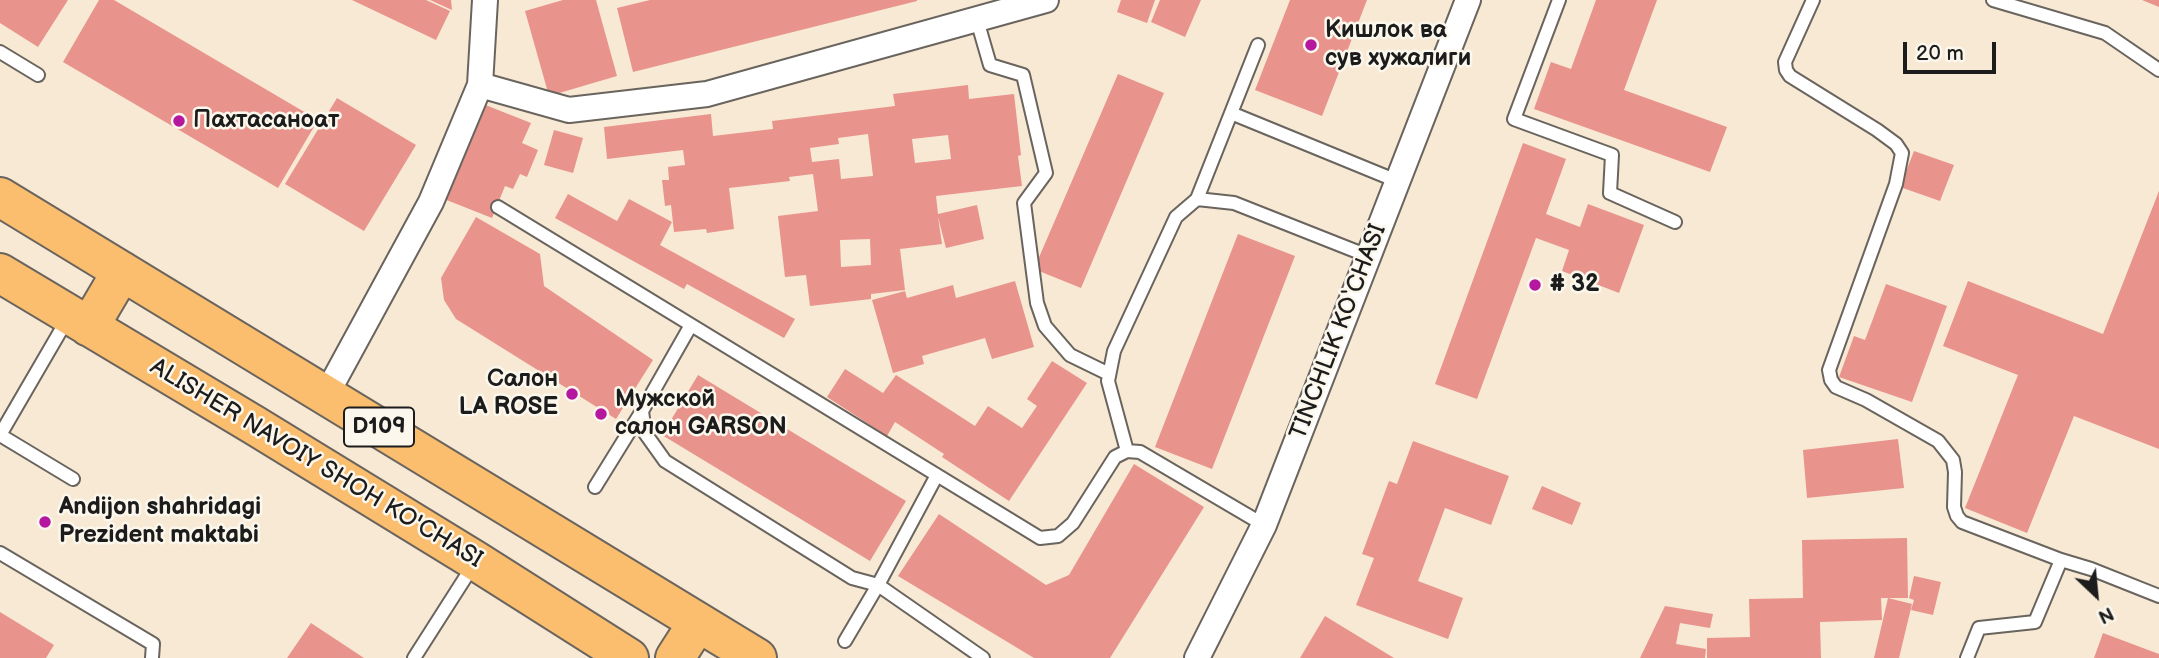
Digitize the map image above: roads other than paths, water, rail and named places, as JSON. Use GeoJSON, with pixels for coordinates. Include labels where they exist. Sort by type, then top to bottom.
{"type":"FeatureCollection","features":[{"type":"Feature","properties":{"kind":"main road","name":"D109"},"geometry":{"type":"LineString","coordinates":[[0,197],[757,658]]}},
{"type":"Feature","properties":{"kind":"main road"},"geometry":{"type":"LineString","coordinates":[[79,321],[122,271]]}},
{"type":"Feature","properties":{"kind":"main road","name":"ALISHER NAVOIY SHOH KO'CHASI"},"geometry":{"type":"LineString","coordinates":[[0,273],[475,561],[629,658]]}},
{"type":"Feature","properties":{"kind":"main road"},"geometry":{"type":"LineString","coordinates":[[675,658],[698,622]]}},
{"type":"Feature","properties":{"kind":"street"},"geometry":{"type":"LineString","coordinates":[[326,395],[431,202],[480,85],[485,0]]}},
{"type":"Feature","properties":{"kind":"street"},"geometry":{"type":"LineString","coordinates":[[480,85],[569,110],[706,94],[1046,0]]}},
{"type":"Feature","properties":{"kind":"street","name":"TINCHLIK KО‘CHASI"},"geometry":{"type":"LineString","coordinates":[[1197,658],[1264,525],[1468,0]]}},
{"type":"Feature","properties":{"kind":"lane"},"geometry":{"type":"LineString","coordinates":[[1559,0],[1514,119],[1612,155],[1610,193],[1675,222]]}},
{"type":"Feature","properties":{"kind":"lane"},"geometry":{"type":"LineString","coordinates":[[1813,0],[1785,62],[1786,70],[1790,76],[1877,130],[1896,144],[1902,153],[1896,184],[1829,370],[1831,380],[1836,387],[1866,400],[1938,441],[1952,460],[1955,472],[1954,507],[1956,516],[1962,522],[2159,596]]}},
{"type":"Feature","properties":{"kind":"lane"},"geometry":{"type":"LineString","coordinates":[[1993,0],[2105,33],[2159,71]]}},
{"type":"Feature","properties":{"kind":"lane"},"geometry":{"type":"LineString","coordinates":[[977,20],[990,65],[1023,75],[1046,173],[1024,203],[1037,303],[1045,326],[1070,355],[1109,374]]}},
{"type":"Feature","properties":{"kind":"lane"},"geometry":{"type":"LineString","coordinates":[[1127,451],[1108,381],[1114,351],[1176,216],[1197,199],[1258,45]]}},
{"type":"Feature","properties":{"kind":"lane"},"geometry":{"type":"LineString","coordinates":[[0,52],[38,75]]}},
{"type":"Feature","properties":{"kind":"lane"},"geometry":{"type":"LineString","coordinates":[[1231,113],[1397,181]]}},
{"type":"Feature","properties":{"kind":"lane"},"geometry":{"type":"LineString","coordinates":[[1197,199],[1234,203],[1368,256]]}},
{"type":"Feature","properties":{"kind":"lane"},"geometry":{"type":"LineString","coordinates":[[498,208],[1040,538],[1058,536],[1073,523],[1115,457],[1127,451],[1140,452],[1264,525]]}},
{"type":"Feature","properties":{"kind":"lane"},"geometry":{"type":"LineString","coordinates":[[73,480],[0,435],[79,321]]}},
{"type":"Feature","properties":{"kind":"lane"},"geometry":{"type":"LineString","coordinates":[[595,487],[691,325]]}},
{"type":"Feature","properties":{"kind":"lane"},"geometry":{"type":"LineString","coordinates":[[642,411],[645,433],[665,461],[852,578],[878,585],[983,658]]}},
{"type":"Feature","properties":{"kind":"lane"},"geometry":{"type":"LineString","coordinates":[[845,641],[937,475]]}},
{"type":"Feature","properties":{"kind":"lane"},"geometry":{"type":"LineString","coordinates":[[0,553],[153,644],[152,658]]}},
{"type":"Feature","properties":{"kind":"lane"},"geometry":{"type":"LineString","coordinates":[[1967,658],[1979,628],[2035,622],[2061,560]]}},
{"type":"Feature","properties":{"kind":"lane"},"geometry":{"type":"LineString","coordinates":[[414,658],[475,561]]}},
{"type":"Feature","properties":{"kind":"place","name":"Кишлок ва сув хужалиги"},"geometry":{"type":"Point","coordinates":[1311,45]}},
{"type":"Feature","properties":{"kind":"place","name":"Пахтасаноат"},"geometry":{"type":"Point","coordinates":[179,121]}},
{"type":"Feature","properties":{"kind":"place","name":"# 32"},"geometry":{"type":"Point","coordinates":[1535,285]}},
{"type":"Feature","properties":{"kind":"place","name":"Салон LA ROSE"},"geometry":{"type":"Point","coordinates":[572,394]}},
{"type":"Feature","properties":{"kind":"place","name":"Мужской салон GARSON"},"geometry":{"type":"Point","coordinates":[601,414]}},
{"type":"Feature","properties":{"kind":"place","name":"Andijon shahridagi Prezident maktabi"},"geometry":{"type":"Point","coordinates":[45,522]}}]}
